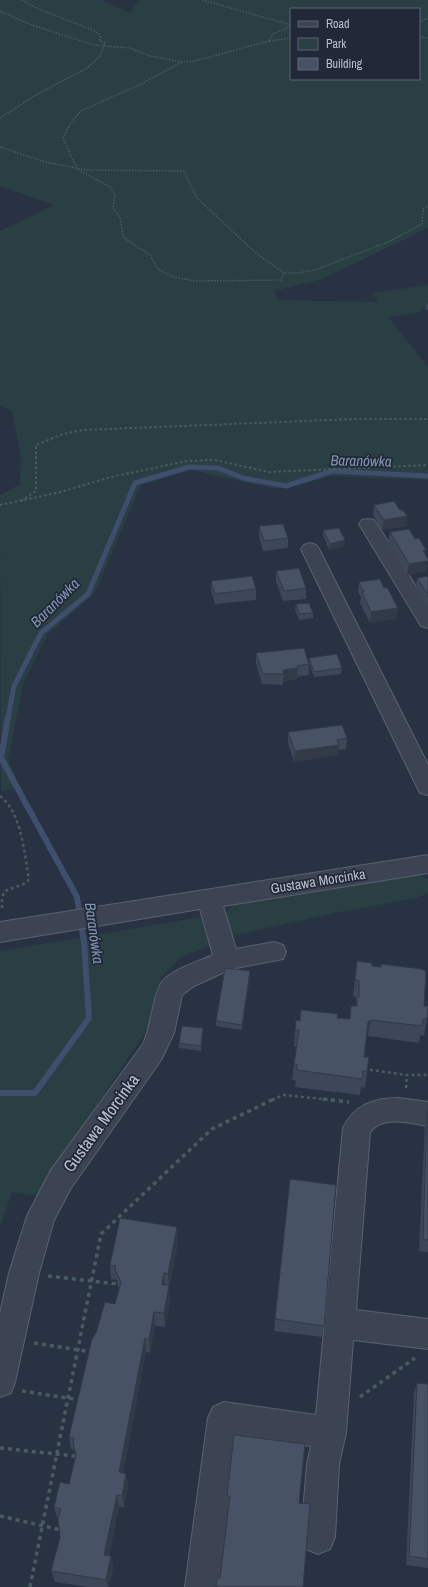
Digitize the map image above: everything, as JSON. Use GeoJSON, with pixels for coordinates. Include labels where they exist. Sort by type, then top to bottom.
{"type":"FeatureCollection","features":[{"type":"Feature","properties":{"kind":"street"},"geometry":{"type":"LineString","coordinates":[[368,524],[428,622]]}},
{"type":"Feature","properties":{"kind":"street"},"geometry":{"type":"LineString","coordinates":[[310,549],[428,787]]}},
{"type":"Feature","properties":{"kind":"street","name":"Gustawa Morcinka"},"geometry":{"type":"LineString","coordinates":[[6,931],[428,864]]}},
{"type":"Feature","properties":{"kind":"street"},"geometry":{"type":"LineString","coordinates":[[209,898],[227,960]]}},
{"type":"Feature","properties":{"kind":"street","name":"Gustawa Morcinka"},"geometry":{"type":"LineString","coordinates":[[7,1386],[9,1338],[24,1273],[41,1216],[61,1180],[152,1052],[161,1033],[171,989],[185,979],[227,960],[274,952]]}},
{"type":"Feature","properties":{"kind":"street"},"geometry":{"type":"LineString","coordinates":[[318,1537],[323,1464],[330,1433],[341,1323],[355,1135],[360,1123],[383,1110],[428,1114]]}},
{"type":"Feature","properties":{"kind":"street"},"geometry":{"type":"LineString","coordinates":[[341,1323],[425,1345]]}},
{"type":"Feature","properties":{"kind":"street"},"geometry":{"type":"LineString","coordinates":[[202,1587],[224,1418],[330,1433]]}},
{"type":"Feature","properties":{"kind":"path"},"geometry":{"type":"LineString","coordinates":[[0,118],[36,95],[87,68],[100,56],[105,43],[100,41],[100,35],[95,31],[34,7],[22,0]]}},
{"type":"Feature","properties":{"kind":"path"},"geometry":{"type":"LineString","coordinates":[[202,0],[290,25]]}},
{"type":"Feature","properties":{"kind":"path"},"geometry":{"type":"LineString","coordinates":[[0,11],[63,36],[103,46],[130,48],[150,56],[182,62],[202,59],[268,41],[290,38]]}},
{"type":"Feature","properties":{"kind":"path"},"geometry":{"type":"LineString","coordinates":[[268,41],[273,34],[290,26]]}},
{"type":"Feature","properties":{"kind":"path"},"geometry":{"type":"LineString","coordinates":[[182,62],[141,84],[81,111],[70,124],[63,138],[77,169],[110,187],[115,194],[113,208],[120,217],[123,237],[150,256],[158,269],[173,277],[196,281],[281,280],[284,273]]}},
{"type":"Feature","properties":{"kind":"path"},"geometry":{"type":"LineString","coordinates":[[0,147],[45,162],[77,169],[184,171],[197,198],[256,253],[284,273],[315,270],[388,242],[422,224],[423,209],[428,206]]}},
{"type":"Feature","properties":{"kind":"path"},"geometry":{"type":"LineString","coordinates":[[21,501],[36,491],[36,445],[63,434],[84,430],[241,423],[354,419],[428,419]]}},
{"type":"Feature","properties":{"kind":"path"},"geometry":{"type":"LineString","coordinates":[[0,505],[61,492],[111,477],[187,461],[215,460],[269,472],[428,465]]}},
{"type":"Feature","properties":{"kind":"path"},"geometry":{"type":"LineString","coordinates":[[0,796],[4,799],[19,824],[29,879],[26,883],[5,891],[2,897],[2,908],[0,909]]}},
{"type":"Feature","properties":{"kind":"path"},"geometry":{"type":"LineString","coordinates":[[362,1069],[407,1075],[428,1075]]}},
{"type":"Feature","properties":{"kind":"path"},"geometry":{"type":"LineString","coordinates":[[30,1587],[76,1350],[101,1234],[212,1129],[283,1095],[356,1103],[376,1113]]}},
{"type":"Feature","properties":{"kind":"path"},"geometry":{"type":"LineString","coordinates":[[24,1273],[117,1284]]}},
{"type":"Feature","properties":{"kind":"path"},"geometry":{"type":"LineString","coordinates":[[9,1338],[94,1353]]}},
{"type":"Feature","properties":{"kind":"path"},"geometry":{"type":"LineString","coordinates":[[353,1402],[415,1358],[425,1345]]}},
{"type":"Feature","properties":{"kind":"path"},"geometry":{"type":"LineString","coordinates":[[7,1386],[83,1400]]}},
{"type":"Feature","properties":{"kind":"path"},"geometry":{"type":"LineString","coordinates":[[0,1448],[76,1456]]}},
{"type":"Feature","properties":{"kind":"path"},"geometry":{"type":"LineString","coordinates":[[0,1516],[62,1530]]}},
{"type":"Feature","properties":{"kind":"green space"},"geometry":{"type":"Polygon","coordinates":[[[0,0],[101,0],[130,13],[138,0],[428,0],[428,228],[322,279],[274,291],[278,300],[378,302],[372,293],[428,285],[428,305],[422,307],[421,312],[388,317],[428,367],[428,480],[330,476],[290,488],[270,488],[192,470],[141,485],[94,594],[48,634],[23,684],[8,759],[20,787],[1,792],[0,495],[20,484],[21,456],[12,411],[0,405],[0,231],[54,205],[0,186],[0,0]]]}},
{"type":"Feature","properties":{"kind":"green space"},"geometry":{"type":"Polygon","coordinates":[[[419,874],[428,880],[428,893],[416,898],[339,912],[235,935],[181,957],[161,977],[155,1017],[37,1196],[12,1192],[0,1227],[0,951],[225,913],[238,901],[419,874]]]}},
{"type":"Feature","properties":{"kind":"building"},"geometry":{"type":"Polygon","coordinates":[[[394,501],[400,510],[403,510],[407,516],[384,520],[374,505],[394,501]]]}},
{"type":"Feature","properties":{"kind":"building"},"geometry":{"type":"Polygon","coordinates":[[[283,524],[288,538],[264,541],[259,526],[283,524]]]}},
{"type":"Feature","properties":{"kind":"building"},"geometry":{"type":"Polygon","coordinates":[[[339,528],[345,540],[330,544],[323,530],[339,528]]]}},
{"type":"Feature","properties":{"kind":"building"},"geometry":{"type":"Polygon","coordinates":[[[409,529],[415,539],[419,538],[426,550],[423,551],[428,561],[409,564],[390,532],[409,529]]]}},
{"type":"Feature","properties":{"kind":"building"},"geometry":{"type":"Polygon","coordinates":[[[299,568],[306,588],[284,591],[276,571],[299,568]]]}},
{"type":"Feature","properties":{"kind":"building"},"geometry":{"type":"Polygon","coordinates":[[[252,576],[256,589],[215,594],[211,581],[252,576]]]}},
{"type":"Feature","properties":{"kind":"building"},"geometry":{"type":"Polygon","coordinates":[[[428,576],[428,595],[417,578],[428,576]]]}},
{"type":"Feature","properties":{"kind":"building"},"geometry":{"type":"Polygon","coordinates":[[[380,579],[384,588],[387,587],[398,608],[371,612],[359,582],[380,579]]]}},
{"type":"Feature","properties":{"kind":"building"},"geometry":{"type":"Polygon","coordinates":[[[309,603],[313,613],[299,614],[296,604],[309,603]]]}},
{"type":"Feature","properties":{"kind":"building"},"geometry":{"type":"Polygon","coordinates":[[[304,648],[309,664],[297,666],[298,668],[283,670],[284,674],[263,674],[256,653],[304,648]]]}},
{"type":"Feature","properties":{"kind":"building"},"geometry":{"type":"Polygon","coordinates":[[[337,654],[342,668],[314,672],[309,658],[337,654]]]}},
{"type":"Feature","properties":{"kind":"building"},"geometry":{"type":"Polygon","coordinates":[[[342,725],[347,738],[337,740],[339,745],[295,751],[288,732],[342,725]]]}},
{"type":"Feature","properties":{"kind":"building"},"geometry":{"type":"Polygon","coordinates":[[[357,961],[372,963],[372,966],[381,967],[381,964],[422,969],[426,972],[424,1006],[428,1006],[427,1019],[423,1019],[422,1026],[371,1020],[368,1022],[364,1057],[369,1057],[367,1072],[363,1071],[362,1079],[297,1070],[297,1064],[294,1064],[299,1030],[295,1030],[296,1020],[300,1021],[301,1010],[338,1014],[337,1018],[350,1019],[351,1006],[357,1006],[357,997],[359,997],[359,980],[355,980],[357,961]]]}},
{"type":"Feature","properties":{"kind":"building"},"geometry":{"type":"Polygon","coordinates":[[[225,968],[250,971],[242,1025],[216,1021],[225,968]]]}},
{"type":"Feature","properties":{"kind":"building"},"geometry":{"type":"Polygon","coordinates":[[[182,1026],[203,1028],[201,1046],[179,1043],[182,1026]]]}},
{"type":"Feature","properties":{"kind":"building"},"geometry":{"type":"Polygon","coordinates":[[[428,1110],[428,1240],[423,1239],[428,1110]]]}},
{"type":"Feature","properties":{"kind":"building"},"geometry":{"type":"Polygon","coordinates":[[[290,1179],[336,1185],[324,1326],[275,1319],[290,1179]]]}},
{"type":"Feature","properties":{"kind":"building"},"geometry":{"type":"Polygon","coordinates":[[[120,1218],[177,1227],[168,1274],[164,1273],[162,1285],[169,1285],[164,1313],[154,1312],[149,1339],[145,1338],[119,1472],[126,1474],[122,1496],[117,1495],[104,1555],[111,1556],[106,1580],[51,1571],[60,1538],[58,1518],[61,1509],[54,1507],[60,1482],[69,1484],[76,1455],[73,1443],[74,1438],[69,1437],[92,1339],[96,1333],[105,1302],[115,1304],[121,1282],[115,1270],[116,1266],[110,1265],[120,1218]]]}},
{"type":"Feature","properties":{"kind":"building"},"geometry":{"type":"Polygon","coordinates":[[[417,1383],[428,1384],[428,1559],[409,1556],[417,1383]]]}},
{"type":"Feature","properties":{"kind":"building"},"geometry":{"type":"Polygon","coordinates":[[[234,1435],[305,1444],[299,1503],[310,1504],[303,1587],[216,1587],[217,1577],[220,1578],[230,1496],[227,1496],[234,1435]]]}},
{"type":"Feature","properties":{"kind":"waterway","name":"Baranówka"},"geometry":{"type":"LineString","coordinates":[[8,718],[14,686],[41,633],[88,594],[135,483],[189,467],[218,468],[243,478],[286,486],[332,471],[428,476]]}},
{"type":"Feature","properties":{"kind":"waterway","name":"Baranówka"},"geometry":{"type":"LineString","coordinates":[[0,1093],[35,1093],[89,1018],[84,942],[77,897],[1,758],[8,717]]}}]}
